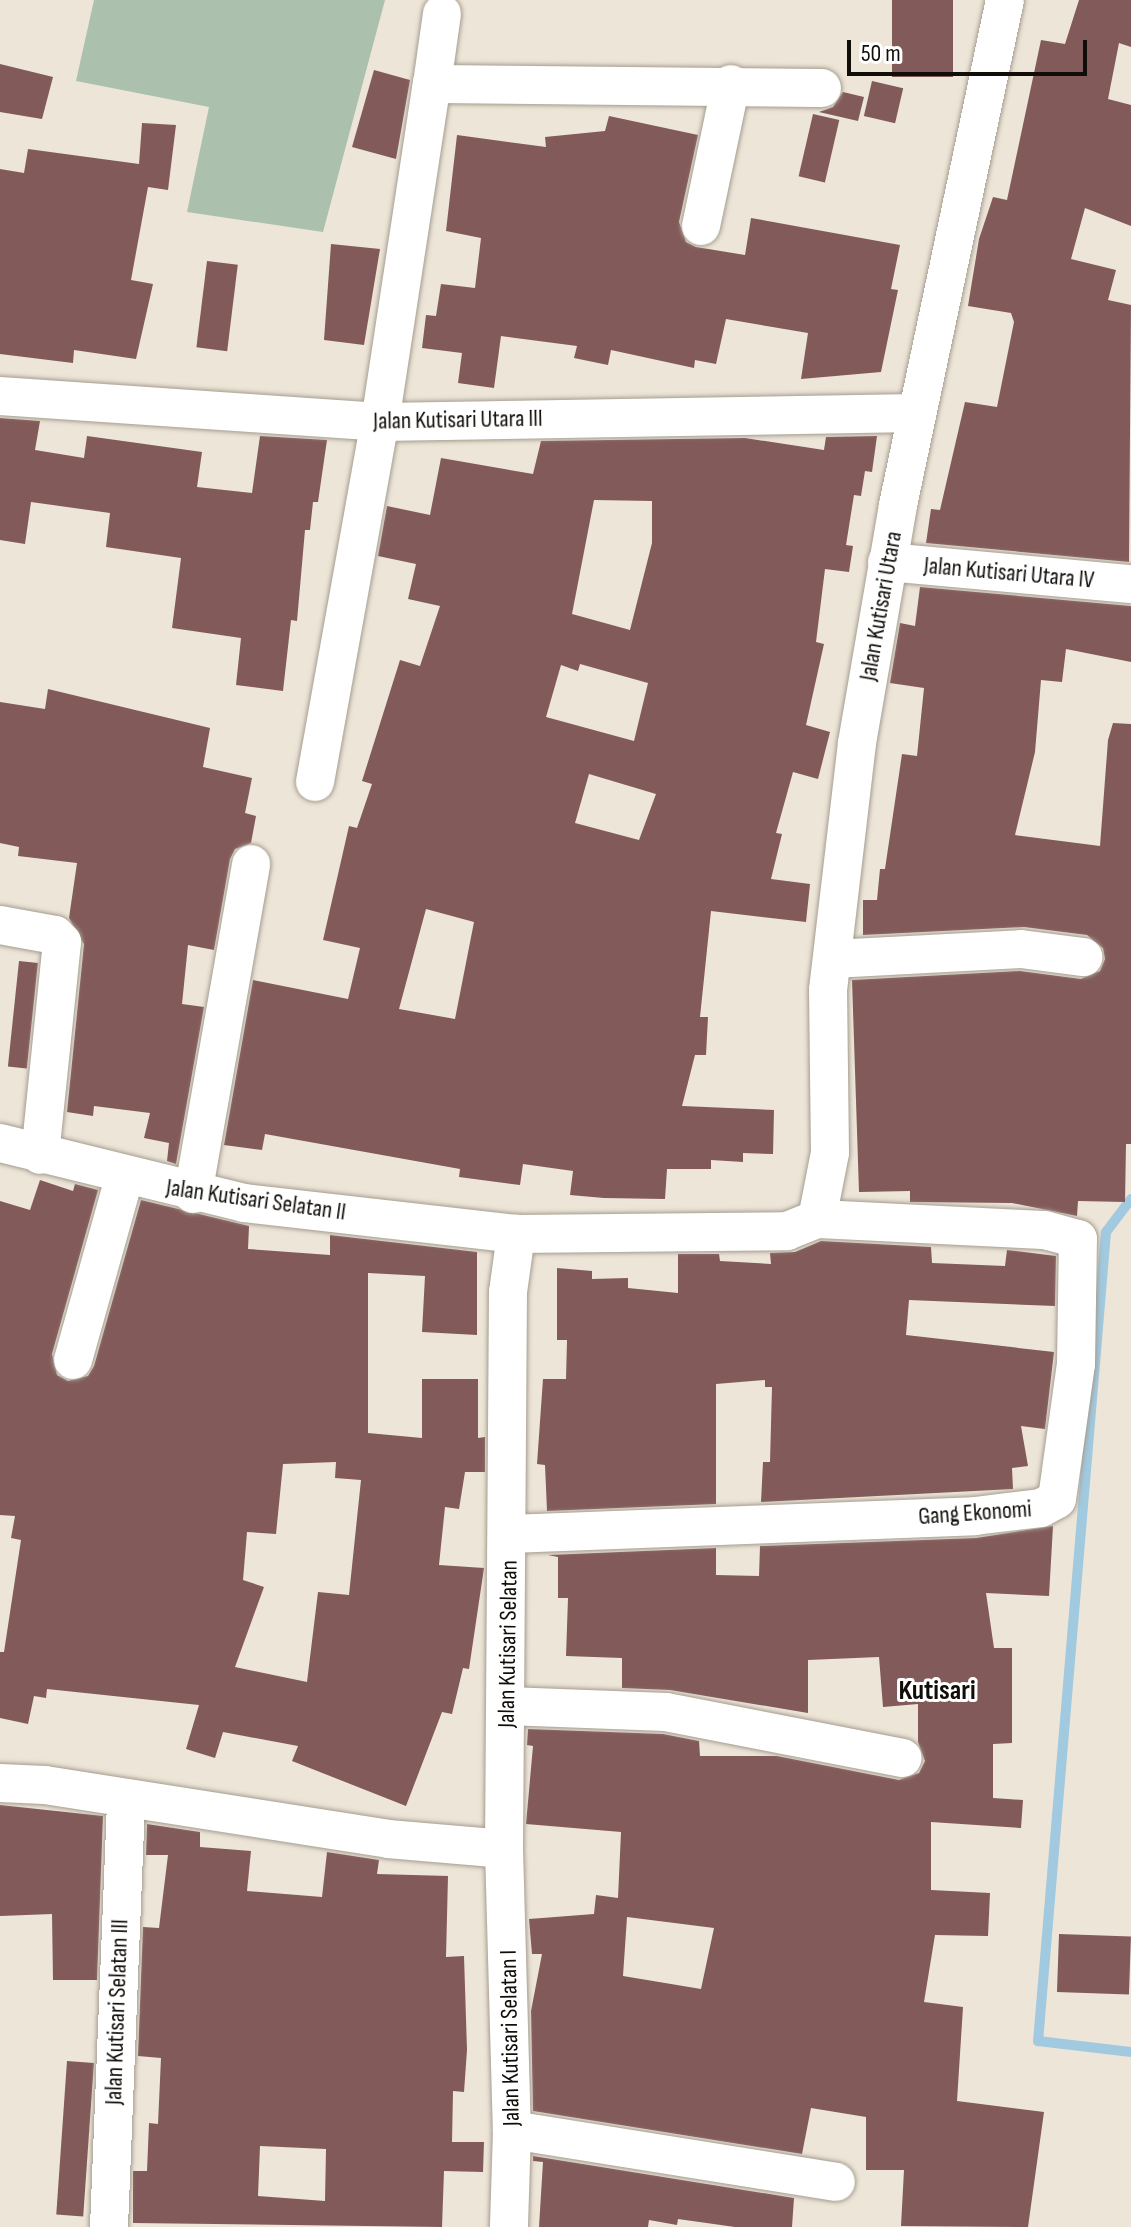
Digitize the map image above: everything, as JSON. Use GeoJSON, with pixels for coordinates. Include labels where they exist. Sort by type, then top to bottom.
{"type":"FeatureCollection","features":[{"type":"Feature","properties":{"kind":"street","name":"Jalan Kutisari Utara"},"geometry":{"type":"LineString","coordinates":[[817,1219],[830,1153],[832,959],[857,743],[887,562],[1005,0]]}},
{"type":"Feature","properties":{"kind":"street"},"geometry":{"type":"LineString","coordinates":[[315,782],[380,422],[442,14]]}},
{"type":"Feature","properties":{"kind":"street"},"geometry":{"type":"LineString","coordinates":[[432,84],[731,84],[822,88]]}},
{"type":"Feature","properties":{"kind":"street"},"geometry":{"type":"LineString","coordinates":[[701,226],[731,84]]}},
{"type":"Feature","properties":{"kind":"street","name":"Jalan Kutisari Utara III"},"geometry":{"type":"LineString","coordinates":[[0,396],[380,422],[917,413]]}},
{"type":"Feature","properties":{"kind":"street","name":"Jalan Kutisari Utara IV"},"geometry":{"type":"LineString","coordinates":[[887,562],[1131,584]]}},
{"type":"Feature","properties":{"kind":"street"},"geometry":{"type":"LineString","coordinates":[[193,1194],[251,864]]}},
{"type":"Feature","properties":{"kind":"street"},"geometry":{"type":"LineString","coordinates":[[0,925],[55,935],[62,942],[40,1155]]}},
{"type":"Feature","properties":{"kind":"street"},"geometry":{"type":"LineString","coordinates":[[832,959],[1021,949],[1083,957]]}},
{"type":"Feature","properties":{"kind":"street","name":"Jalan Kutisari Selatan II"},"geometry":{"type":"LineString","coordinates":[[0,1143],[193,1194],[516,1234]]}},
{"type":"Feature","properties":{"kind":"street"},"geometry":{"type":"LineString","coordinates":[[73,1360],[124,1178]]}},
{"type":"Feature","properties":{"kind":"street"},"geometry":{"type":"LineString","coordinates":[[516,1234],[787,1231],[817,1219]]}},
{"type":"Feature","properties":{"kind":"street","name":"Gang Ekonomi"},"geometry":{"type":"LineString","coordinates":[[510,1534],[975,1516],[1041,1508],[1057,1499],[1076,1364],[1078,1239],[1044,1230],[817,1219]]}},
{"type":"Feature","properties":{"kind":"street","name":"Jalan Kutisari Selatan"},"geometry":{"type":"LineString","coordinates":[[504,1849],[510,1534],[508,1292],[516,1234]]}},
{"type":"Feature","properties":{"kind":"street"},"geometry":{"type":"LineString","coordinates":[[507,1706],[666,1712],[903,1758]]}},
{"type":"Feature","properties":{"kind":"street"},"geometry":{"type":"LineString","coordinates":[[0,1783],[126,1798],[388,1839],[504,1849]]}},
{"type":"Feature","properties":{"kind":"street","name":"Jalan Kutisari Selatan III"},"geometry":{"type":"LineString","coordinates":[[109,2227],[126,1798]]}},
{"type":"Feature","properties":{"kind":"street","name":"Jalan Kutisari Selatan I"},"geometry":{"type":"LineString","coordinates":[[504,1849],[512,2130],[509,2227]]}},
{"type":"Feature","properties":{"kind":"street"},"geometry":{"type":"LineString","coordinates":[[512,2130],[836,2182]]}},
{"type":"Feature","properties":{"kind":"green space"},"geometry":{"type":"Polygon","coordinates":[[[94,0],[385,0],[323,232],[187,212],[209,107],[76,81],[94,0]]]}},
{"type":"Feature","properties":{"kind":"building"},"geometry":{"type":"Polygon","coordinates":[[[892,0],[953,0],[953,77],[892,77],[892,0]]]}},
{"type":"Feature","properties":{"kind":"building"},"geometry":{"type":"Polygon","coordinates":[[[1079,0],[1131,0],[1131,47],[1119,43],[1108,99],[1131,105],[1131,226],[1085,208],[1071,259],[1116,270],[1108,300],[1131,305],[1129,562],[926,543],[931,509],[940,510],[965,402],[997,407],[1014,322],[1011,313],[968,306],[979,239],[993,197],[1007,200],[1041,40],[1065,44],[1079,0]]]}},
{"type":"Feature","properties":{"kind":"building"},"geometry":{"type":"Polygon","coordinates":[[[0,64],[53,77],[42,119],[0,112],[0,64]]]}},
{"type":"Feature","properties":{"kind":"building"},"geometry":{"type":"Polygon","coordinates":[[[374,70],[410,80],[396,159],[352,147],[374,70]]]}},
{"type":"Feature","properties":{"kind":"building"},"geometry":{"type":"Polygon","coordinates":[[[872,81],[903,88],[895,123],[864,116],[872,81]]]}},
{"type":"Feature","properties":{"kind":"building"},"geometry":{"type":"Polygon","coordinates":[[[843,92],[864,97],[858,121],[819,112],[833,107],[843,92]]]}},
{"type":"Feature","properties":{"kind":"building"},"geometry":{"type":"Polygon","coordinates":[[[813,114],[839,120],[825,182],[799,176],[813,114]]]}},
{"type":"Feature","properties":{"kind":"building"},"geometry":{"type":"Polygon","coordinates":[[[609,116],[698,135],[679,222],[686,242],[696,247],[745,255],[751,218],[900,245],[891,289],[898,290],[881,372],[801,379],[808,333],[726,319],[716,364],[695,360],[694,368],[611,350],[608,365],[574,358],[577,346],[501,336],[494,388],[458,383],[462,353],[422,348],[426,315],[436,316],[441,284],[475,288],[481,238],[446,231],[457,135],[546,147],[545,137],[605,131],[609,116]]]}},
{"type":"Feature","properties":{"kind":"building"},"geometry":{"type":"Polygon","coordinates":[[[142,123],[176,125],[168,190],[148,187],[131,280],[153,284],[136,359],[74,350],[73,363],[0,354],[0,169],[24,173],[28,149],[139,164],[142,123]]]}},
{"type":"Feature","properties":{"kind":"building"},"geometry":{"type":"Polygon","coordinates":[[[331,244],[380,249],[364,345],[324,340],[331,244]]]}},
{"type":"Feature","properties":{"kind":"building"},"geometry":{"type":"Polygon","coordinates":[[[207,261],[238,265],[227,351],[196,347],[207,261]]]}},
{"type":"Feature","properties":{"kind":"building"},"geometry":{"type":"Polygon","coordinates":[[[0,418],[40,421],[35,450],[84,458],[87,436],[202,452],[197,487],[252,493],[260,436],[327,440],[318,502],[313,502],[310,530],[305,530],[297,621],[291,620],[283,691],[236,685],[241,638],[172,628],[181,558],[106,547],[110,513],[31,502],[25,544],[0,540],[0,418]]]}},
{"type":"Feature","properties":{"kind":"building"},"geometry":{"type":"Polygon","coordinates":[[[877,436],[872,472],[865,471],[861,496],[854,495],[846,545],[853,546],[849,572],[825,569],[816,642],[824,644],[806,725],[830,732],[818,779],[793,772],[776,833],[782,834],[771,879],[810,884],[806,922],[711,911],[700,1017],[708,1017],[706,1055],[695,1055],[682,1106],[774,1110],[773,1154],[743,1153],[743,1162],[711,1160],[711,1169],[667,1169],[665,1199],[604,1198],[570,1195],[573,1171],[523,1164],[520,1185],[459,1177],[460,1169],[265,1134],[262,1150],[224,1145],[253,980],[348,999],[360,948],[323,940],[349,826],[357,828],[372,784],[362,781],[400,660],[420,666],[440,606],[408,599],[416,564],[378,556],[387,506],[430,515],[441,458],[533,474],[541,441],[745,438],[824,450],[826,437],[877,436]],[[594,500],[572,614],[630,630],[652,543],[652,501],[594,500]],[[580,664],[578,671],[561,665],[546,717],[634,741],[648,683],[580,664]],[[589,774],[575,823],[639,840],[656,794],[589,774]],[[426,909],[399,1009],[455,1019],[474,922],[426,909]]]}},
{"type":"Feature","properties":{"kind":"building"},"geometry":{"type":"Polygon","coordinates":[[[920,587],[1131,606],[1131,662],[1066,649],[1062,682],[1041,680],[1035,752],[1015,835],[1100,846],[1108,740],[1113,723],[1131,724],[1131,1144],[1126,1144],[1125,1202],[1078,1201],[1077,1216],[1012,1203],[910,1202],[910,1191],[859,1192],[852,980],[1020,971],[1081,979],[1100,971],[1105,959],[1103,948],[1087,935],[1024,927],[863,935],[863,900],[877,900],[880,869],[885,869],[902,754],[917,756],[924,688],[890,683],[900,623],[915,626],[920,587]]]}},
{"type":"Feature","properties":{"kind":"building"},"geometry":{"type":"Polygon","coordinates":[[[48,689],[210,728],[203,767],[252,778],[245,813],[256,816],[251,843],[235,849],[230,859],[214,950],[188,945],[182,1004],[204,1007],[176,1164],[167,1161],[169,1143],[144,1138],[150,1113],[94,1106],[93,1116],[67,1112],[84,944],[69,918],[77,863],[18,856],[19,847],[0,843],[0,702],[45,709],[48,689]]]}},
{"type":"Feature","properties":{"kind":"building"},"geometry":{"type":"Polygon","coordinates":[[[19,961],[38,963],[27,1068],[8,1066],[19,961]]]}},
{"type":"Feature","properties":{"kind":"building"},"geometry":{"type":"Polygon","coordinates":[[[40,1180],[73,1191],[75,1184],[98,1190],[52,1354],[57,1375],[68,1381],[88,1376],[94,1366],[141,1200],[249,1226],[248,1249],[330,1255],[330,1235],[477,1252],[477,1335],[422,1332],[425,1276],[368,1273],[368,1433],[422,1438],[422,1379],[478,1379],[478,1438],[485,1437],[485,1472],[465,1472],[459,1509],[445,1507],[439,1565],[484,1568],[469,1669],[463,1668],[452,1714],[442,1712],[406,1806],[292,1761],[298,1746],[223,1732],[215,1758],[186,1749],[199,1705],[47,1689],[46,1698],[34,1696],[28,1724],[0,1718],[0,1652],[4,1652],[21,1540],[11,1538],[15,1516],[0,1515],[0,1201],[30,1210],[40,1180]],[[336,1462],[283,1464],[276,1534],[247,1532],[243,1580],[264,1587],[235,1667],[307,1682],[318,1592],[349,1595],[361,1480],[335,1478],[336,1462]]]}},
{"type":"Feature","properties":{"kind":"building"},"geometry":{"type":"Polygon","coordinates":[[[821,1241],[931,1247],[932,1263],[1005,1266],[1007,1250],[1056,1256],[1055,1306],[909,1300],[906,1335],[1054,1352],[1045,1429],[1021,1426],[1028,1466],[1012,1468],[1013,1489],[761,1502],[763,1462],[770,1462],[772,1387],[765,1387],[765,1380],[716,1384],[716,1504],[547,1511],[545,1465],[537,1464],[543,1379],[566,1379],[567,1340],[557,1340],[557,1268],[592,1271],[592,1279],[628,1278],[628,1288],[678,1293],[678,1254],[719,1254],[720,1261],[771,1264],[770,1253],[795,1252],[821,1241]]]}},
{"type":"Feature","properties":{"kind":"building"},"geometry":{"type":"Polygon","coordinates":[[[1053,1526],[1049,1596],[986,1593],[994,1648],[1012,1648],[1012,1743],[993,1744],[993,1798],[1023,1800],[1021,1828],[931,1822],[931,1890],[990,1893],[988,1936],[935,1935],[924,2002],[963,2007],[957,2101],[1044,2112],[1028,2227],[901,2226],[904,2170],[866,2170],[866,2117],[811,2108],[802,2154],[533,2111],[531,2011],[542,1954],[532,1954],[529,1919],[594,1914],[596,1895],[618,1898],[621,1832],[526,1824],[533,1746],[527,1745],[528,1729],[663,1734],[699,1741],[700,1756],[777,1756],[899,1780],[919,1773],[925,1761],[918,1742],[918,1704],[883,1707],[879,1657],[808,1660],[808,1713],[670,1690],[622,1688],[622,1658],[566,1656],[568,1598],[558,1598],[558,1557],[548,1555],[716,1548],[716,1575],[759,1576],[760,1546],[976,1538],[1053,1526]],[[627,1917],[623,1976],[701,1989],[714,1928],[627,1917]]]}},
{"type":"Feature","properties":{"kind":"building"},"geometry":{"type":"Polygon","coordinates":[[[0,1805],[103,1816],[97,1980],[53,1980],[52,1914],[0,1916],[0,1805]]]}},
{"type":"Feature","properties":{"kind":"building"},"geometry":{"type":"Polygon","coordinates":[[[147,1824],[200,1832],[200,1847],[251,1851],[247,1891],[322,1897],[327,1852],[379,1860],[377,1874],[448,1876],[446,1957],[464,1956],[467,2050],[464,2092],[453,2091],[452,2142],[484,2142],[483,2172],[444,2171],[442,2227],[133,2223],[133,2171],[147,2171],[149,2123],[158,2124],[161,2058],[138,2056],[143,1927],[159,1928],[168,1855],[146,1855],[147,1824]],[[260,2146],[258,2196],[325,2201],[326,2149],[260,2146]]]}},
{"type":"Feature","properties":{"kind":"building"},"geometry":{"type":"Polygon","coordinates":[[[1059,1934],[1131,1937],[1129,1994],[1057,1992],[1059,1934]]]}},
{"type":"Feature","properties":{"kind":"building"},"geometry":{"type":"Polygon","coordinates":[[[67,2061],[94,2063],[83,2217],[56,2215],[67,2061]]]}},
{"type":"Feature","properties":{"kind":"building"},"geometry":{"type":"Polygon","coordinates":[[[533,2156],[794,2198],[792,2227],[735,2227],[678,2219],[677,2225],[649,2220],[648,2227],[539,2227],[543,2162],[533,2161],[533,2156]]]}},
{"type":"Feature","properties":{"kind":"waterway"},"geometry":{"type":"LineString","coordinates":[[1131,1199],[1106,1232],[1038,2041],[1131,2052]]}},
{"type":"Feature","properties":{"kind":"district","name":"Kutisari"},"geometry":{"type":"Point","coordinates":[937,1691]}}]}
